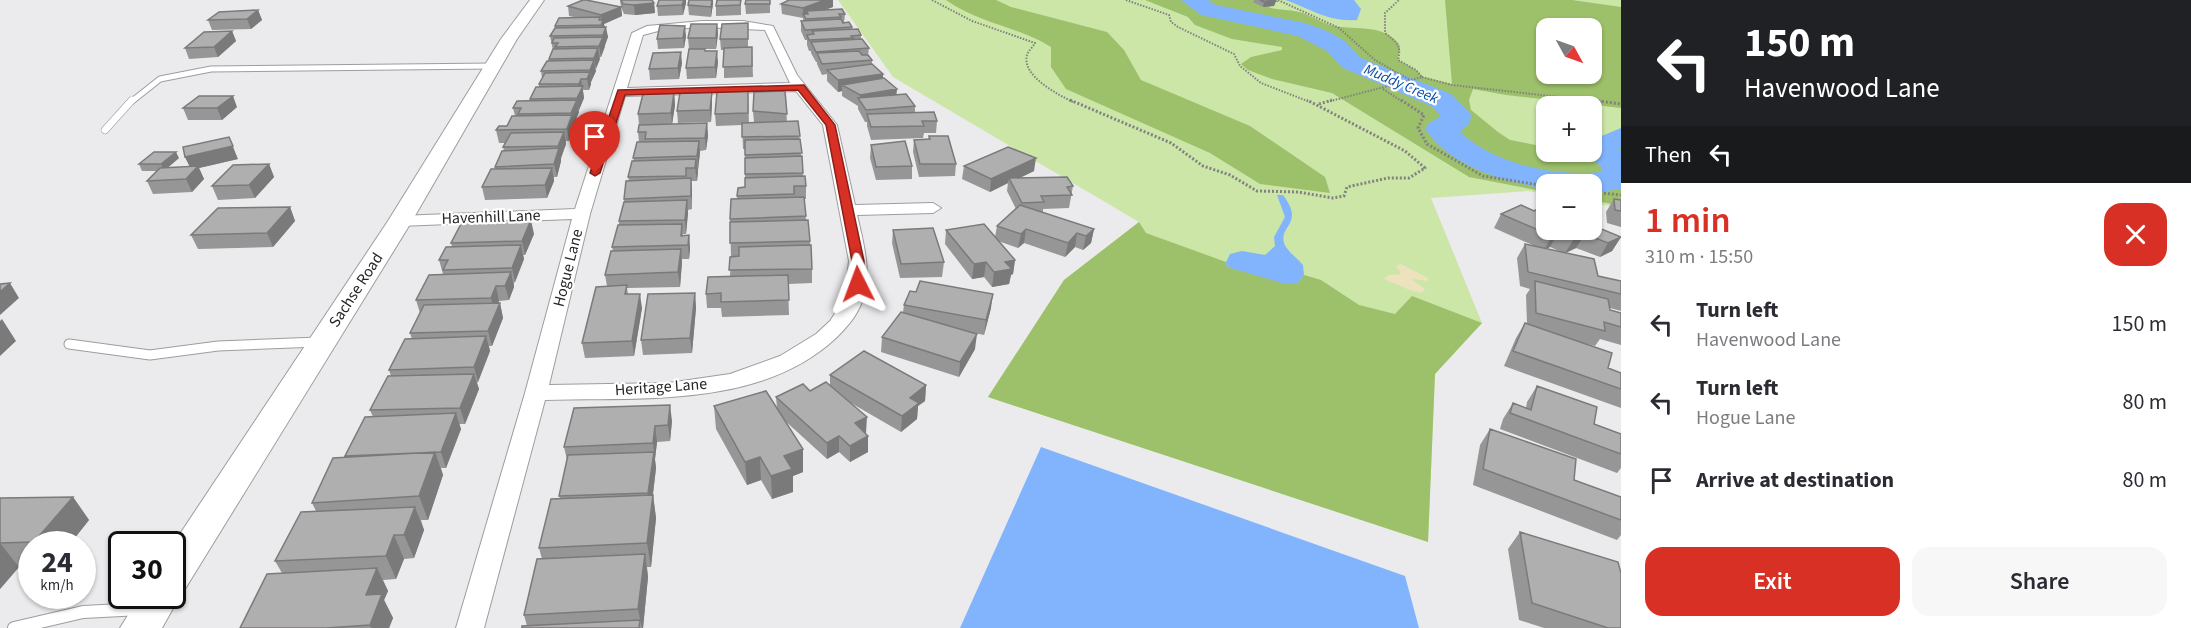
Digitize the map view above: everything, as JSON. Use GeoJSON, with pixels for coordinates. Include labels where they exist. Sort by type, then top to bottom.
{"type":"FeatureCollection","features":[{"type":"Feature","properties":{"kind":"main road","name":"Sachse Road"},"geometry":{"type":"LineString","coordinates":[[186,557],[400,220],[493,66],[537,0]]}},
{"type":"Feature","properties":{"kind":"street","name":"Hogue Lane"},"geometry":{"type":"LineString","coordinates":[[470,628],[536,393],[582,214],[637,36],[641,31],[667,26],[764,26]]}},
{"type":"Feature","properties":{"kind":"street","name":"Heritage Lane"},"geometry":{"type":"LineString","coordinates":[[536,393],[711,385],[758,372],[800,354],[832,332],[849,309],[858,284],[858,261],[830,125],[791,76],[772,30],[764,26]]}},
{"type":"Feature","properties":{"kind":"street"},"geometry":{"type":"LineString","coordinates":[[621,92],[801,87]]}},
{"type":"Feature","properties":{"kind":"street"},"geometry":{"type":"LineString","coordinates":[[847,210],[933,208]]}},
{"type":"Feature","properties":{"kind":"street","name":"Havenhill Lane"},"geometry":{"type":"LineString","coordinates":[[400,220],[582,214]]}},
{"type":"Feature","properties":{"kind":"lane"},"geometry":{"type":"LineString","coordinates":[[105,130],[144,90],[161,79],[183,73],[211,69],[493,66]]}},
{"type":"Feature","properties":{"kind":"lane"},"geometry":{"type":"LineString","coordinates":[[69,344],[150,355],[218,346],[323,341]]}},
{"type":"Feature","properties":{"kind":"lane"},"geometry":{"type":"LineString","coordinates":[[14,628],[83,612],[108,609]]}},
{"type":"Feature","properties":{"kind":"path"},"geometry":{"type":"LineString","coordinates":[[932,0],[972,21],[1027,38],[1035,43],[1026,55],[1027,62],[1041,85],[1084,108],[1171,143],[1203,166],[1230,175],[1257,191],[1298,192],[1333,198],[1344,196],[1347,187],[1388,178],[1409,178],[1425,168],[1405,151],[1329,114],[1319,104],[1251,77],[1240,70],[1234,54],[1178,27],[1171,22],[1169,15],[1158,9],[1126,0]]}},
{"type":"Feature","properties":{"kind":"path"},"geometry":{"type":"LineString","coordinates":[[1278,0],[1339,28],[1375,60],[1410,80]]}},
{"type":"Feature","properties":{"kind":"path"},"geometry":{"type":"LineString","coordinates":[[1399,0],[1385,13],[1385,33],[1398,43],[1401,50],[1398,60],[1416,70],[1422,77]]}},
{"type":"Feature","properties":{"kind":"path"},"geometry":{"type":"LineString","coordinates":[[1319,104],[1422,77],[1452,85],[1621,104]]}},
{"type":"Feature","properties":{"kind":"path"},"geometry":{"type":"LineString","coordinates":[[1383,88],[1424,115],[1418,129],[1427,144],[1483,176],[1536,184]]}},
{"type":"Feature","properties":{"kind":"path"},"geometry":{"type":"LineString","coordinates":[[1602,193],[1621,195]]}},
{"type":"Feature","properties":{"kind":"green space"},"geometry":{"type":"Polygon","coordinates":[[[838,0],[1621,0],[1621,208],[1602,205],[1602,174],[1536,174],[1536,192],[1431,198],[1482,323],[1435,374],[1428,542],[988,397],[1064,280],[1139,222],[893,77],[838,0]]]}},
{"type":"Feature","properties":{"kind":"green space"},"geometry":{"type":"Polygon","coordinates":[[[946,0],[996,0],[1011,7],[1107,32],[1124,50],[1141,80],[1250,126],[1325,177],[1330,193],[1260,184],[1210,153],[1066,89],[1051,67],[1051,47],[1025,34],[972,15],[946,0]]]}},
{"type":"Feature","properties":{"kind":"green space"},"geometry":{"type":"Polygon","coordinates":[[[1145,0],[1256,0],[1266,6],[1299,12],[1334,26],[1377,30],[1392,37],[1398,43],[1400,47],[1398,60],[1416,70],[1423,77],[1452,84],[1445,0],[1572,0],[1621,7],[1621,108],[1602,106],[1602,96],[1536,96],[1536,98],[1473,89],[1469,100],[1471,110],[1498,132],[1510,140],[1536,145],[1536,162],[1602,162],[1602,137],[1621,134],[1621,206],[1602,202],[1602,174],[1536,174],[1536,190],[1469,177],[1332,93],[1272,79],[1248,70],[1241,64],[1251,57],[1282,50],[1282,47],[1232,39],[1195,25],[1188,17],[1145,0]]]}},
{"type":"Feature","properties":{"kind":"green space"},"geometry":{"type":"Polygon","coordinates":[[[1139,222],[1146,233],[1226,262],[1227,267],[1298,283],[1304,275],[1321,280],[1359,305],[1395,314],[1412,296],[1482,323],[1435,374],[1428,542],[988,397],[1064,280],[1139,222]]]}},
{"type":"Feature","properties":{"kind":"sand"},"geometry":{"type":"Polygon","coordinates":[[[1401,264],[1428,278],[1428,281],[1411,279],[1425,289],[1422,293],[1384,279],[1388,275],[1401,274],[1396,266],[1401,264]]]}},
{"type":"Feature","properties":{"kind":"water"},"geometry":{"type":"Polygon","coordinates":[[[1285,0],[1354,0],[1361,9],[1357,20],[1337,19],[1285,0]]]}},
{"type":"Feature","properties":{"kind":"water"},"geometry":{"type":"Polygon","coordinates":[[[1277,195],[1283,195],[1292,212],[1292,218],[1283,237],[1287,249],[1303,265],[1304,275],[1298,283],[1282,283],[1227,267],[1226,262],[1230,254],[1242,251],[1265,255],[1275,246],[1274,237],[1285,217],[1277,195]]]}},
{"type":"Feature","properties":{"kind":"water"},"geometry":{"type":"Polygon","coordinates":[[[1041,447],[1405,576],[1419,628],[960,628],[1041,447]]]}},
{"type":"Feature","properties":{"kind":"building"},"geometry":{"type":"Polygon","coordinates":[[[583,0],[621,7],[601,15],[568,6],[583,0]]]}},
{"type":"Feature","properties":{"kind":"building"},"geometry":{"type":"Polygon","coordinates":[[[621,0],[652,0],[654,3],[623,4],[621,0]]]}},
{"type":"Feature","properties":{"kind":"building"},"geometry":{"type":"Polygon","coordinates":[[[659,0],[684,0],[682,5],[657,6],[659,0]]]}},
{"type":"Feature","properties":{"kind":"building"},"geometry":{"type":"Polygon","coordinates":[[[689,0],[712,0],[711,7],[688,5],[689,0]]]}},
{"type":"Feature","properties":{"kind":"building"},"geometry":{"type":"Polygon","coordinates":[[[717,0],[741,0],[740,5],[716,6],[717,0]]]}},
{"type":"Feature","properties":{"kind":"building"},"geometry":{"type":"Polygon","coordinates":[[[746,0],[770,0],[770,4],[745,4],[746,0]]]}},
{"type":"Feature","properties":{"kind":"building"},"geometry":{"type":"Polygon","coordinates":[[[789,0],[825,0],[803,8],[781,4],[789,0]]]}},
{"type":"Feature","properties":{"kind":"building"},"geometry":{"type":"Polygon","coordinates":[[[842,9],[845,14],[839,14],[841,17],[806,19],[803,14],[808,14],[807,11],[842,9]]]}},
{"type":"Feature","properties":{"kind":"building"},"geometry":{"type":"Polygon","coordinates":[[[258,10],[247,19],[208,20],[219,12],[258,10]]]}},
{"type":"Feature","properties":{"kind":"building"},"geometry":{"type":"Polygon","coordinates":[[[600,17],[599,20],[603,20],[601,25],[555,26],[559,18],[600,17]]]}},
{"type":"Feature","properties":{"kind":"building"},"geometry":{"type":"Polygon","coordinates":[[[841,19],[843,23],[849,22],[852,27],[805,30],[801,21],[841,19]]]}},
{"type":"Feature","properties":{"kind":"building"},"geometry":{"type":"Polygon","coordinates":[[[748,23],[748,39],[720,39],[722,24],[748,23]]]}},
{"type":"Feature","properties":{"kind":"building"},"geometry":{"type":"Polygon","coordinates":[[[691,24],[717,24],[716,38],[688,38],[691,24]]]}},
{"type":"Feature","properties":{"kind":"building"},"geometry":{"type":"Polygon","coordinates":[[[660,25],[685,26],[683,38],[657,39],[660,25]]]}},
{"type":"Feature","properties":{"kind":"building"},"geometry":{"type":"Polygon","coordinates":[[[606,27],[603,35],[550,36],[555,28],[606,27]]]}},
{"type":"Feature","properties":{"kind":"building"},"geometry":{"type":"Polygon","coordinates":[[[858,29],[861,35],[851,36],[853,38],[809,40],[807,35],[814,34],[812,31],[858,29]]]}},
{"type":"Feature","properties":{"kind":"building"},"geometry":{"type":"Polygon","coordinates":[[[232,31],[214,47],[185,48],[204,32],[232,31]]]}},
{"type":"Feature","properties":{"kind":"building"},"geometry":{"type":"Polygon","coordinates":[[[603,37],[599,46],[555,47],[558,43],[552,43],[554,38],[603,37]]]}},
{"type":"Feature","properties":{"kind":"building"},"geometry":{"type":"Polygon","coordinates":[[[862,39],[869,48],[816,52],[811,42],[862,39]]]}},
{"type":"Feature","properties":{"kind":"building"},"geometry":{"type":"Polygon","coordinates":[[[752,47],[752,66],[723,67],[724,48],[752,47]]]}},
{"type":"Feature","properties":{"kind":"building"},"geometry":{"type":"Polygon","coordinates":[[[598,48],[594,58],[549,59],[553,49],[598,48]]]}},
{"type":"Feature","properties":{"kind":"building"},"geometry":{"type":"Polygon","coordinates":[[[689,49],[717,51],[715,67],[686,68],[689,49]]]}},
{"type":"Feature","properties":{"kind":"building"},"geometry":{"type":"Polygon","coordinates":[[[859,51],[862,55],[868,55],[872,60],[822,64],[817,53],[859,51]]]}},
{"type":"Feature","properties":{"kind":"building"},"geometry":{"type":"Polygon","coordinates":[[[681,52],[678,68],[649,69],[653,53],[681,52]]]}},
{"type":"Feature","properties":{"kind":"building"},"geometry":{"type":"Polygon","coordinates":[[[594,60],[590,70],[541,71],[547,61],[594,60]]]}},
{"type":"Feature","properties":{"kind":"building"},"geometry":{"type":"Polygon","coordinates":[[[872,64],[883,74],[838,80],[827,70],[872,64]]]}},
{"type":"Feature","properties":{"kind":"building"},"geometry":{"type":"Polygon","coordinates":[[[590,72],[587,79],[581,79],[579,84],[539,84],[545,73],[590,72]]]}},
{"type":"Feature","properties":{"kind":"building"},"geometry":{"type":"Polygon","coordinates":[[[884,78],[897,89],[860,95],[842,85],[884,78]]]}},
{"type":"Feature","properties":{"kind":"building"},"geometry":{"type":"Polygon","coordinates":[[[583,86],[577,98],[530,99],[536,87],[583,86]]]}},
{"type":"Feature","properties":{"kind":"building"},"geometry":{"type":"Polygon","coordinates":[[[748,91],[748,113],[715,114],[717,92],[748,91]]]}},
{"type":"Feature","properties":{"kind":"building"},"geometry":{"type":"Polygon","coordinates":[[[785,91],[787,114],[753,111],[754,92],[785,91]]]}},
{"type":"Feature","properties":{"kind":"building"},"geometry":{"type":"Polygon","coordinates":[[[712,92],[710,110],[677,111],[680,93],[712,92]]]}},
{"type":"Feature","properties":{"kind":"building"},"geometry":{"type":"Polygon","coordinates":[[[674,93],[671,113],[638,114],[643,94],[674,93]]]}},
{"type":"Feature","properties":{"kind":"building"},"geometry":{"type":"Polygon","coordinates":[[[906,94],[915,106],[866,110],[858,98],[906,94]]]}},
{"type":"Feature","properties":{"kind":"building"},"geometry":{"type":"Polygon","coordinates":[[[199,96],[233,96],[217,108],[183,108],[199,96]]]}},
{"type":"Feature","properties":{"kind":"building"},"geometry":{"type":"Polygon","coordinates":[[[577,100],[571,113],[518,114],[521,108],[513,108],[517,101],[577,100]]]}},
{"type":"Feature","properties":{"kind":"building"},"geometry":{"type":"Polygon","coordinates":[[[934,112],[937,121],[922,121],[924,126],[871,127],[867,114],[934,112]]]}},
{"type":"Feature","properties":{"kind":"building"},"geometry":{"type":"Polygon","coordinates":[[[572,115],[567,129],[496,130],[499,126],[507,126],[512,116],[572,115]]]}},
{"type":"Feature","properties":{"kind":"building"},"geometry":{"type":"Polygon","coordinates":[[[798,121],[800,136],[742,137],[742,123],[798,121]]]}},
{"type":"Feature","properties":{"kind":"building"},"geometry":{"type":"Polygon","coordinates":[[[707,123],[705,138],[645,139],[646,132],[638,132],[639,125],[707,123]]]}},
{"type":"Feature","properties":{"kind":"building"},"geometry":{"type":"Polygon","coordinates":[[[564,132],[558,146],[503,147],[511,133],[564,132]]]}},
{"type":"Feature","properties":{"kind":"building"},"geometry":{"type":"Polygon","coordinates":[[[929,136],[948,136],[956,164],[920,164],[914,140],[930,139],[929,136]]]}},
{"type":"Feature","properties":{"kind":"building"},"geometry":{"type":"Polygon","coordinates":[[[229,137],[233,146],[185,157],[183,147],[229,137]]]}},
{"type":"Feature","properties":{"kind":"building"},"geometry":{"type":"Polygon","coordinates":[[[800,139],[802,153],[745,155],[745,140],[800,139]]]}},
{"type":"Feature","properties":{"kind":"building"},"geometry":{"type":"Polygon","coordinates":[[[699,141],[697,156],[633,158],[637,142],[699,141]]]}},
{"type":"Feature","properties":{"kind":"building"},"geometry":{"type":"Polygon","coordinates":[[[905,141],[912,166],[876,167],[871,145],[905,141]]]}},
{"type":"Feature","properties":{"kind":"building"},"geometry":{"type":"Polygon","coordinates":[[[1008,147],[1036,158],[991,179],[964,166],[1008,147]]]}},
{"type":"Feature","properties":{"kind":"building"},"geometry":{"type":"Polygon","coordinates":[[[559,148],[554,164],[495,167],[502,151],[559,148]]]}},
{"type":"Feature","properties":{"kind":"building"},"geometry":{"type":"Polygon","coordinates":[[[154,152],[176,152],[161,164],[139,164],[154,152]]]}},
{"type":"Feature","properties":{"kind":"building"},"geometry":{"type":"Polygon","coordinates":[[[802,156],[803,173],[745,174],[745,158],[802,156]]]}},
{"type":"Feature","properties":{"kind":"building"},"geometry":{"type":"Polygon","coordinates":[[[696,159],[695,168],[686,168],[686,176],[628,177],[632,161],[696,159]]]}},
{"type":"Feature","properties":{"kind":"building"},"geometry":{"type":"Polygon","coordinates":[[[269,164],[249,185],[212,186],[233,165],[269,164]]]}},
{"type":"Feature","properties":{"kind":"building"},"geometry":{"type":"Polygon","coordinates":[[[198,166],[186,179],[147,181],[160,168],[198,166]]]}},
{"type":"Feature","properties":{"kind":"building"},"geometry":{"type":"Polygon","coordinates":[[[552,168],[545,185],[482,187],[491,169],[552,168]]]}},
{"type":"Feature","properties":{"kind":"building"},"geometry":{"type":"Polygon","coordinates":[[[805,176],[806,186],[794,186],[794,194],[737,196],[738,188],[745,187],[745,178],[805,176]]]}},
{"type":"Feature","properties":{"kind":"building"},"geometry":{"type":"Polygon","coordinates":[[[1067,177],[1073,186],[1067,187],[1072,195],[1041,196],[1044,202],[1022,203],[1009,178],[1067,177]]]}},
{"type":"Feature","properties":{"kind":"building"},"geometry":{"type":"Polygon","coordinates":[[[691,178],[691,196],[624,199],[626,181],[691,178]]]}},
{"type":"Feature","properties":{"kind":"building"},"geometry":{"type":"Polygon","coordinates":[[[804,197],[806,216],[730,219],[731,199],[804,197]]]}},
{"type":"Feature","properties":{"kind":"building"},"geometry":{"type":"Polygon","coordinates":[[[1614,199],[1621,200],[1621,211],[1615,210],[1614,199]]]}},
{"type":"Feature","properties":{"kind":"building"},"geometry":{"type":"Polygon","coordinates":[[[687,200],[685,220],[619,221],[624,202],[687,200]]]}},
{"type":"Feature","properties":{"kind":"building"},"geometry":{"type":"Polygon","coordinates":[[[1020,205],[1094,229],[1086,236],[1077,233],[1068,243],[1026,229],[1021,234],[997,226],[1020,205]]]}},
{"type":"Feature","properties":{"kind":"building"},"geometry":{"type":"Polygon","coordinates":[[[1521,205],[1536,210],[1536,229],[1501,214],[1521,205]]]}},
{"type":"Feature","properties":{"kind":"building"},"geometry":{"type":"Polygon","coordinates":[[[290,207],[267,233],[191,235],[218,208],[290,207]]]}},
{"type":"Feature","properties":{"kind":"building"},"geometry":{"type":"Polygon","coordinates":[[[531,220],[522,241],[451,243],[462,222],[531,220]]]}},
{"type":"Feature","properties":{"kind":"building"},"geometry":{"type":"Polygon","coordinates":[[[808,220],[810,241],[730,243],[730,222],[808,220]]]}},
{"type":"Feature","properties":{"kind":"building"},"geometry":{"type":"Polygon","coordinates":[[[682,224],[681,236],[689,235],[688,245],[612,247],[618,225],[682,224]]]}},
{"type":"Feature","properties":{"kind":"building"},"geometry":{"type":"Polygon","coordinates":[[[984,224],[1015,260],[1005,262],[1012,269],[994,272],[986,262],[974,264],[946,230],[984,224]]]}},
{"type":"Feature","properties":{"kind":"building"},"geometry":{"type":"Polygon","coordinates":[[[933,228],[944,262],[901,264],[893,230],[933,228]]]}},
{"type":"Feature","properties":{"kind":"building"},"geometry":{"type":"Polygon","coordinates":[[[1602,229],[1621,237],[1608,243],[1600,240],[1602,229]]]}},
{"type":"Feature","properties":{"kind":"building"},"geometry":{"type":"Polygon","coordinates":[[[1525,244],[1594,259],[1598,276],[1621,281],[1621,294],[1528,272],[1525,244]]]}},
{"type":"Feature","properties":{"kind":"building"},"geometry":{"type":"Polygon","coordinates":[[[521,245],[512,268],[443,270],[448,260],[439,260],[446,247],[521,245]]]}},
{"type":"Feature","properties":{"kind":"building"},"geometry":{"type":"Polygon","coordinates":[[[811,245],[812,269],[729,270],[730,257],[739,256],[739,247],[811,245]]]}},
{"type":"Feature","properties":{"kind":"building"},"geometry":{"type":"Polygon","coordinates":[[[681,249],[678,272],[605,275],[611,251],[681,249]]]}},
{"type":"Feature","properties":{"kind":"building"},"geometry":{"type":"Polygon","coordinates":[[[511,272],[505,286],[496,286],[491,298],[416,300],[429,275],[511,272]]]}},
{"type":"Feature","properties":{"kind":"building"},"geometry":{"type":"Polygon","coordinates":[[[788,275],[789,300],[721,302],[721,293],[706,294],[708,277],[788,275]]]}},
{"type":"Feature","properties":{"kind":"building"},"geometry":{"type":"Polygon","coordinates":[[[920,281],[993,294],[986,320],[904,305],[910,291],[916,292],[920,281]]]}},
{"type":"Feature","properties":{"kind":"building"},"geometry":{"type":"Polygon","coordinates":[[[1535,281],[1608,299],[1610,310],[1621,313],[1621,327],[1604,322],[1605,331],[1536,313],[1535,281]]]}},
{"type":"Feature","properties":{"kind":"building"},"geometry":{"type":"Polygon","coordinates":[[[10,283],[0,292],[0,284],[10,283]]]}},
{"type":"Feature","properties":{"kind":"building"},"geometry":{"type":"Polygon","coordinates":[[[627,285],[625,294],[640,294],[632,341],[582,343],[596,287],[627,285]]]}},
{"type":"Feature","properties":{"kind":"building"},"geometry":{"type":"Polygon","coordinates":[[[695,293],[690,338],[641,340],[648,294],[695,293]]]}},
{"type":"Feature","properties":{"kind":"building"},"geometry":{"type":"Polygon","coordinates":[[[500,303],[488,331],[410,333],[424,305],[500,303]]]}},
{"type":"Feature","properties":{"kind":"building"},"geometry":{"type":"Polygon","coordinates":[[[901,312],[977,334],[960,362],[882,337],[901,312]]]}},
{"type":"Feature","properties":{"kind":"building"},"geometry":{"type":"Polygon","coordinates":[[[1525,323],[1612,353],[1608,368],[1621,373],[1621,389],[1513,351],[1525,323]]]}},
{"type":"Feature","properties":{"kind":"building"},"geometry":{"type":"Polygon","coordinates":[[[486,336],[474,367],[389,370],[405,339],[486,336]]]}},
{"type":"Feature","properties":{"kind":"building"},"geometry":{"type":"Polygon","coordinates":[[[864,351],[926,385],[910,398],[919,403],[902,416],[830,375],[864,351]]]}},
{"type":"Feature","properties":{"kind":"building"},"geometry":{"type":"Polygon","coordinates":[[[474,374],[460,408],[370,410],[388,376],[474,374]]]}},
{"type":"Feature","properties":{"kind":"building"},"geometry":{"type":"Polygon","coordinates":[[[826,382],[867,417],[855,423],[868,436],[850,446],[839,436],[827,443],[776,397],[803,384],[810,391],[826,382]]]}},
{"type":"Feature","properties":{"kind":"building"},"geometry":{"type":"Polygon","coordinates":[[[1537,386],[1597,407],[1594,424],[1621,434],[1621,454],[1510,413],[1513,403],[1531,410],[1537,386]]]}},
{"type":"Feature","properties":{"kind":"building"},"geometry":{"type":"Polygon","coordinates":[[[766,391],[803,449],[784,456],[792,469],[771,476],[760,457],[745,462],[714,406],[766,391]]]}},
{"type":"Feature","properties":{"kind":"building"},"geometry":{"type":"Polygon","coordinates":[[[670,405],[668,425],[655,426],[653,443],[564,447],[574,408],[670,405]]]}},
{"type":"Feature","properties":{"kind":"building"},"geometry":{"type":"Polygon","coordinates":[[[456,413],[441,452],[345,456],[365,417],[456,413]]]}},
{"type":"Feature","properties":{"kind":"building"},"geometry":{"type":"Polygon","coordinates":[[[1490,429],[1576,459],[1574,480],[1621,497],[1621,520],[1483,469],[1490,429]]]}},
{"type":"Feature","properties":{"kind":"building"},"geometry":{"type":"Polygon","coordinates":[[[435,452],[419,496],[312,503],[333,458],[435,452]]]}},
{"type":"Feature","properties":{"kind":"building"},"geometry":{"type":"Polygon","coordinates":[[[654,452],[648,493],[559,496],[568,455],[654,452]]]}},
{"type":"Feature","properties":{"kind":"building"},"geometry":{"type":"Polygon","coordinates":[[[653,495],[647,543],[539,548],[551,499],[653,495]]]}},
{"type":"Feature","properties":{"kind":"building"},"geometry":{"type":"Polygon","coordinates":[[[73,497],[44,531],[18,531],[18,542],[0,543],[0,498],[73,497]]]}},
{"type":"Feature","properties":{"kind":"building"},"geometry":{"type":"Polygon","coordinates":[[[415,507],[404,535],[394,535],[386,556],[275,561],[301,512],[415,507]]]}},
{"type":"Feature","properties":{"kind":"building"},"geometry":{"type":"Polygon","coordinates":[[[1520,532],[1618,562],[1621,573],[1621,628],[1608,628],[1532,603],[1520,532]]]}},
{"type":"Feature","properties":{"kind":"building"},"geometry":{"type":"Polygon","coordinates":[[[645,554],[638,609],[524,615],[537,559],[645,554]]]}},
{"type":"Feature","properties":{"kind":"building"},"geometry":{"type":"Polygon","coordinates":[[[377,568],[366,595],[382,594],[370,625],[326,628],[240,628],[267,574],[377,568]]]}},
{"type":"Feature","properties":{"kind":"building"},"geometry":{"type":"Polygon","coordinates":[[[640,620],[639,628],[522,628],[522,626],[640,620]]]}},
{"type":"Feature","properties":{"kind":"waterway","name":"Muddy Creek"},"geometry":{"type":"LineString","coordinates":[[1192,0],[1209,10],[1305,30],[1336,46],[1352,63],[1441,100],[1456,114],[1455,123],[1440,129],[1454,143],[1473,155],[1519,173],[1569,182],[1611,181],[1617,173],[1617,164],[1602,152],[1604,144],[1621,137]]}},
{"type":"Feature","properties":{"kind":"route"},"geometry":{"type":"LineString","coordinates":[[595,173],[621,92],[771,90],[801,87],[830,125],[858,261],[858,284]]}}]}
